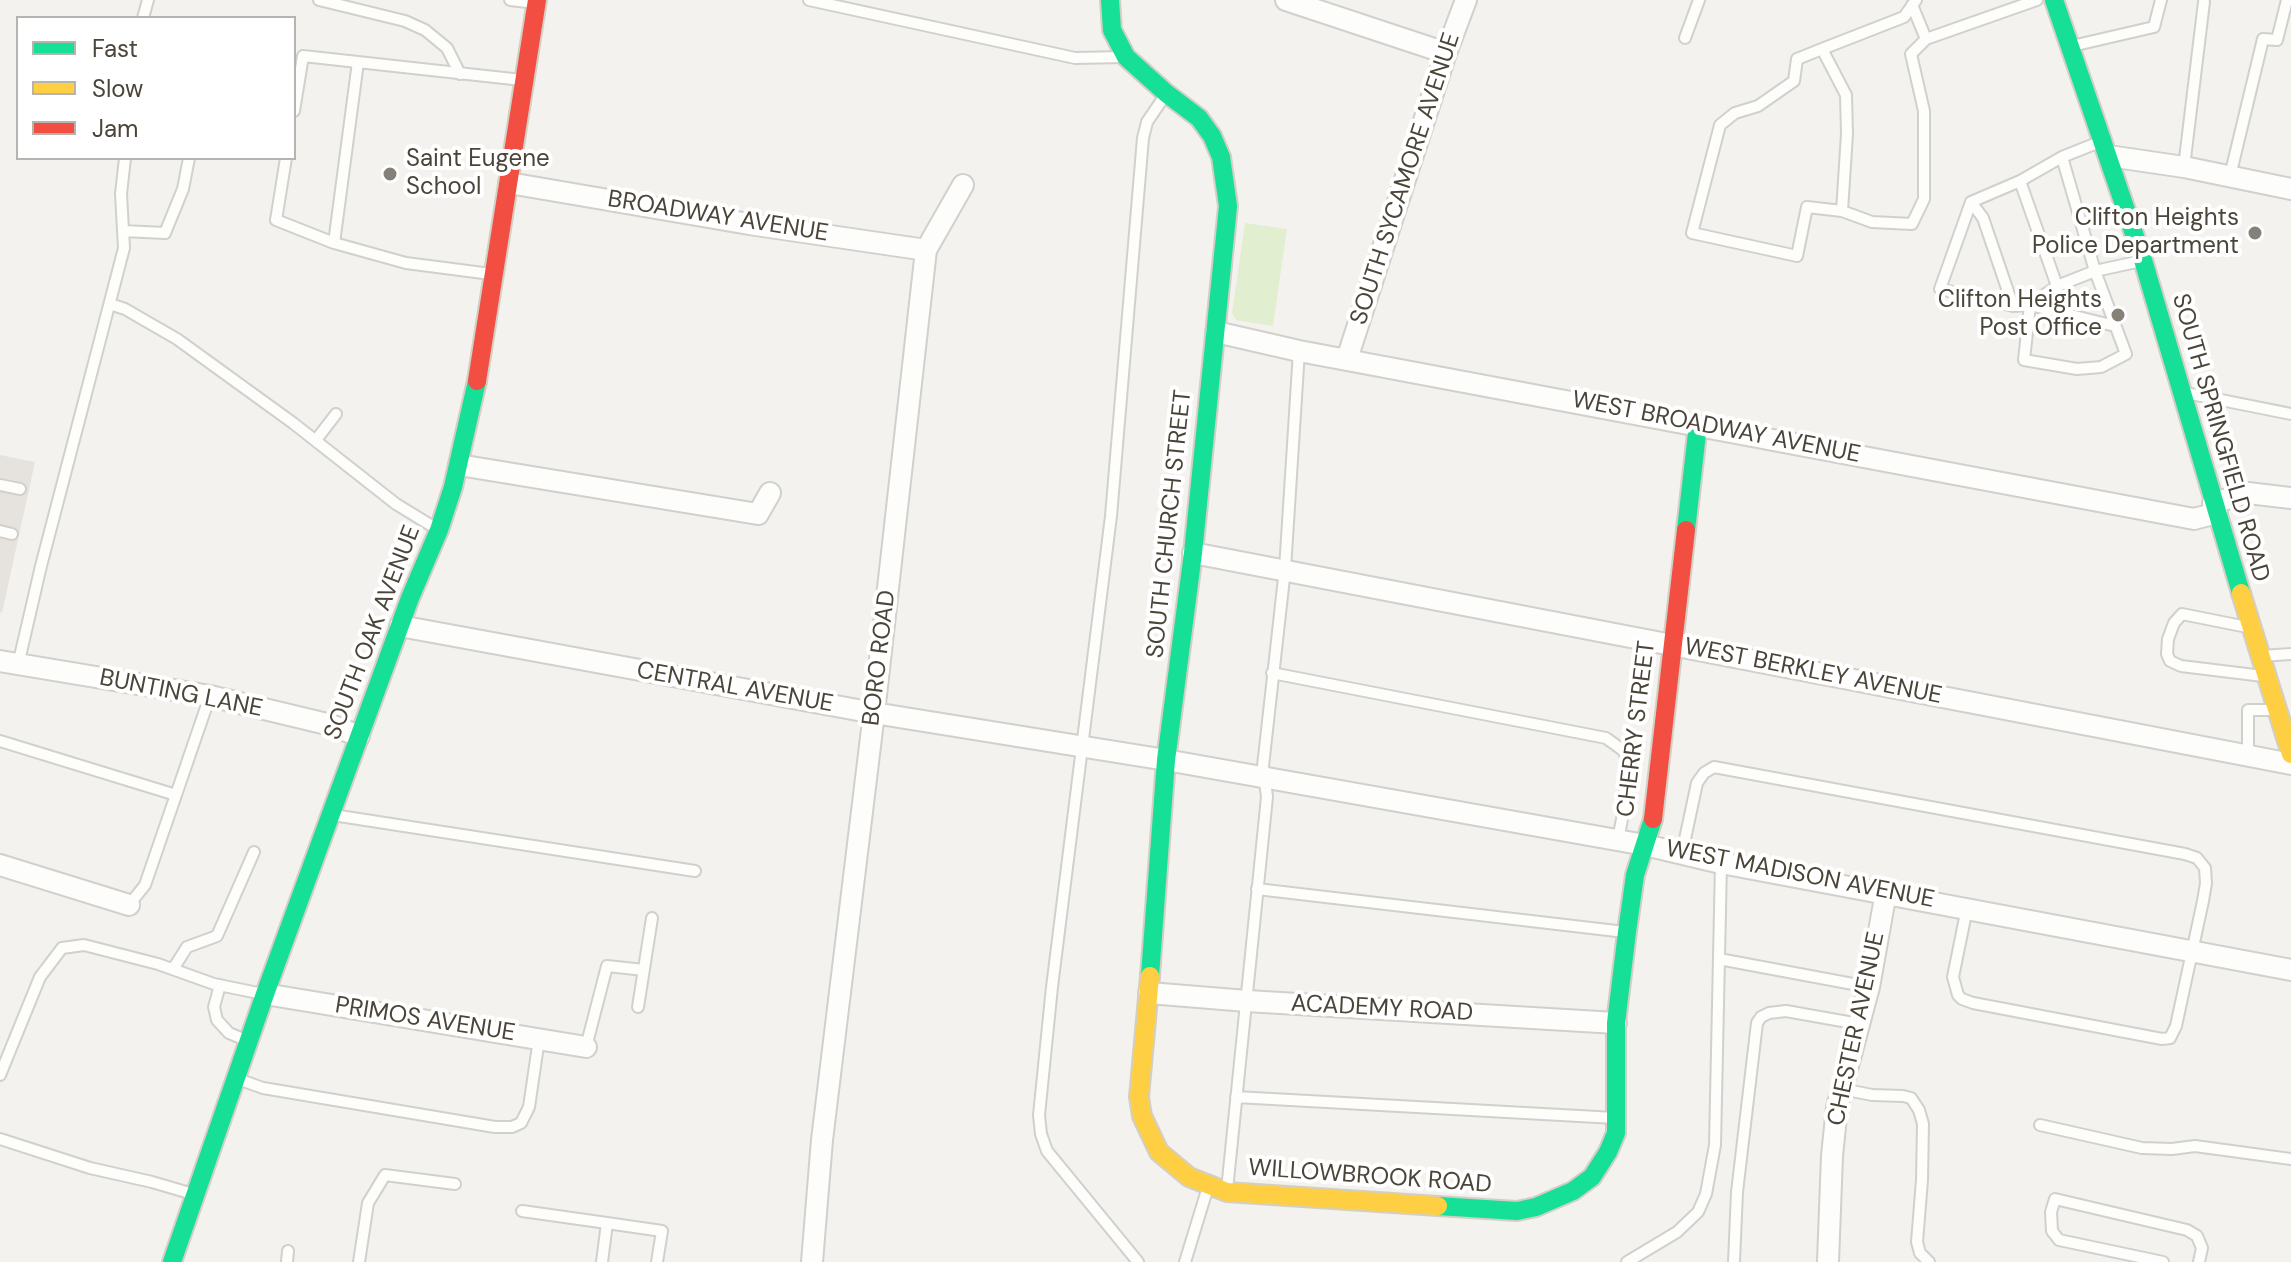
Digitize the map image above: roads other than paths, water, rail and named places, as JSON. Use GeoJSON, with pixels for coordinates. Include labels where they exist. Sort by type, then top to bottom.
{"type":"FeatureCollection","features":[{"type":"Feature","properties":{"kind":"street","name":"SOUTH CHURCH STREET"},"geometry":{"type":"LineString","coordinates":[[1110,0],[1112,30],[1126,57],[1199,118],[1212,136],[1221,157],[1228,206],[1193,553],[1166,760],[1139,1097]]}},
{"type":"Feature","properties":{"kind":"street"},"geometry":{"type":"LineString","coordinates":[[1286,0],[1446,53]]}},
{"type":"Feature","properties":{"kind":"street","name":"SOUTH SYCAMORE AVENUE"},"geometry":{"type":"LineString","coordinates":[[1347,359],[1466,0]]}},
{"type":"Feature","properties":{"kind":"street","name":"SOUTH SPRINGFIELD ROAD"},"geometry":{"type":"LineString","coordinates":[[2054,0],[2143,260],[2259,656],[2291,754]]}},
{"type":"Feature","properties":{"kind":"street","name":"SOUTH OAK AVENUE"},"geometry":{"type":"LineString","coordinates":[[172,1262],[248,1041],[400,626],[439,530],[459,465],[474,401],[537,1]]}},
{"type":"Feature","properties":{"kind":"street"},"geometry":{"type":"LineString","coordinates":[[2106,148],[2291,189]]}},
{"type":"Feature","properties":{"kind":"street","name":"BROADWAY AVENUE"},"geometry":{"type":"LineString","coordinates":[[509,183],[749,224],[926,250]]}},
{"type":"Feature","properties":{"kind":"street","name":"BORO ROAD"},"geometry":{"type":"LineString","coordinates":[[812,1262],[822,1140],[926,250],[963,185]]}},
{"type":"Feature","properties":{"kind":"street","name":"WEST BROADWAY AVENUE"},"geometry":{"type":"LineString","coordinates":[[1216,332],[1299,351],[2194,519],[2248,493],[2291,498]]}},
{"type":"Feature","properties":{"kind":"street","name":"CHERRY STREET"},"geometry":{"type":"LineString","coordinates":[[1616,1126],[1616,1023],[1635,875],[1654,815],[1698,424]]}},
{"type":"Feature","properties":{"kind":"street"},"geometry":{"type":"LineString","coordinates":[[459,465],[758,514],[770,493]]}},
{"type":"Feature","properties":{"kind":"street","name":"WEST BERKLEY AVENUE"},"geometry":{"type":"LineString","coordinates":[[1193,553],[2291,764]]}},
{"type":"Feature","properties":{"kind":"street","name":"CENTRAL AVENUE"},"geometry":{"type":"LineString","coordinates":[[400,626],[874,713],[1166,760]]}},
{"type":"Feature","properties":{"kind":"street","name":"BUNTING LANE"},"geometry":{"type":"LineString","coordinates":[[9,663],[210,696],[331,725],[359,736]]}},
{"type":"Feature","properties":{"kind":"street","name":"WEST MADISON AVENUE"},"geometry":{"type":"LineString","coordinates":[[1166,760],[1645,845],[1721,863],[2291,970]]}},
{"type":"Feature","properties":{"kind":"street"},"geometry":{"type":"LineString","coordinates":[[0,865],[129,905]]}},
{"type":"Feature","properties":{"kind":"street","name":"CHESTER AVENUE"},"geometry":{"type":"LineString","coordinates":[[1828,1262],[1837,1107],[1869,987],[1886,892]]}},
{"type":"Feature","properties":{"kind":"street","name":"ACADEMY ROAD"},"geometry":{"type":"LineString","coordinates":[[1149,993],[1616,1023]]}},
{"type":"Feature","properties":{"kind":"street","name":"PRIMOS AVENUE"},"geometry":{"type":"LineString","coordinates":[[265,994],[586,1047]]}},
{"type":"Feature","properties":{"kind":"street","name":"WILLOWBROOK ROAD"},"geometry":{"type":"LineString","coordinates":[[1139,1097],[1142,1116],[1159,1152],[1189,1177],[1227,1192],[1517,1211],[1536,1207],[1573,1191],[1592,1177],[1608,1152],[1616,1126]]}},
{"type":"Feature","properties":{"kind":"lane"},"geometry":{"type":"LineString","coordinates":[[319,0],[405,21],[425,30],[447,48],[460,74]]}},
{"type":"Feature","properties":{"kind":"lane"},"geometry":{"type":"LineString","coordinates":[[510,0],[537,1]]}},
{"type":"Feature","properties":{"kind":"lane"},"geometry":{"type":"LineString","coordinates":[[809,0],[1075,58],[1126,57]]}},
{"type":"Feature","properties":{"kind":"lane"},"geometry":{"type":"LineString","coordinates":[[1685,38],[1699,0]]}},
{"type":"Feature","properties":{"kind":"lane"},"geometry":{"type":"LineString","coordinates":[[1914,3],[1904,17],[1797,59],[1794,81],[1758,106],[1735,113],[1720,125],[1692,233],[1797,256],[1807,207],[1842,211],[1872,222],[1912,224],[1924,199],[1924,111],[1911,54],[1926,39],[2037,0]]}},
{"type":"Feature","properties":{"kind":"lane"},"geometry":{"type":"LineString","coordinates":[[2070,47],[2154,27],[2161,0]]}},
{"type":"Feature","properties":{"kind":"lane"},"geometry":{"type":"LineString","coordinates":[[2230,176],[2263,39],[2277,40],[2287,0]]}},
{"type":"Feature","properties":{"kind":"lane"},"geometry":{"type":"LineString","coordinates":[[2184,167],[2204,2]]}},
{"type":"Feature","properties":{"kind":"lane"},"geometry":{"type":"LineString","coordinates":[[1914,3],[1926,39]]}},
{"type":"Feature","properties":{"kind":"lane"},"geometry":{"type":"LineString","coordinates":[[1822,49],[1846,95],[1842,211]]}},
{"type":"Feature","properties":{"kind":"lane"},"geometry":{"type":"LineString","coordinates":[[296,99],[303,56],[524,80]]}},
{"type":"Feature","properties":{"kind":"lane"},"geometry":{"type":"LineString","coordinates":[[334,243],[358,62]]}},
{"type":"Feature","properties":{"kind":"lane"},"geometry":{"type":"LineString","coordinates":[[1138,1262],[1047,1151],[1039,1115],[1050,1002],[1111,516],[1143,138],[1147,122],[1166,93]]}},
{"type":"Feature","properties":{"kind":"lane"},"geometry":{"type":"LineString","coordinates":[[2106,148],[2062,157],[2020,181],[1971,202],[1940,289],[2013,306],[2030,305],[2115,326]]}},
{"type":"Feature","properties":{"kind":"lane"},"geometry":{"type":"LineString","coordinates":[[2062,157],[2095,271],[2126,354],[2101,367],[2077,369],[2024,360],[2030,305],[2057,286],[2095,271],[2143,260]]}},
{"type":"Feature","properties":{"kind":"lane"},"geometry":{"type":"LineString","coordinates":[[9,663],[41,566],[124,248],[121,194],[125,160]]}},
{"type":"Feature","properties":{"kind":"lane"},"geometry":{"type":"LineString","coordinates":[[123,231],[165,233],[183,189],[189,160]]}},
{"type":"Feature","properties":{"kind":"lane"},"geometry":{"type":"LineString","coordinates":[[286,160],[276,220],[334,243],[406,263],[495,275]]}},
{"type":"Feature","properties":{"kind":"lane"},"geometry":{"type":"LineString","coordinates":[[2020,181],[2057,286]]}},
{"type":"Feature","properties":{"kind":"lane"},"geometry":{"type":"LineString","coordinates":[[1971,202],[1983,218],[2013,306]]}},
{"type":"Feature","properties":{"kind":"lane"},"geometry":{"type":"LineString","coordinates":[[110,304],[125,309],[177,339],[316,440],[396,504],[439,530]]}},
{"type":"Feature","properties":{"kind":"lane"},"geometry":{"type":"LineString","coordinates":[[1227,1192],[1267,797],[1263,766],[1285,569],[1299,351]]}},
{"type":"Feature","properties":{"kind":"lane"},"geometry":{"type":"LineString","coordinates":[[2180,392],[2291,414]]}},
{"type":"Feature","properties":{"kind":"lane"},"geometry":{"type":"LineString","coordinates":[[316,440],[336,414]]}},
{"type":"Feature","properties":{"kind":"lane"},"geometry":{"type":"LineString","coordinates":[[0,485],[20,489]]}},
{"type":"Feature","properties":{"kind":"lane"},"geometry":{"type":"LineString","coordinates":[[0,531],[12,534]]}},
{"type":"Feature","properties":{"kind":"lane"},"geometry":{"type":"LineString","coordinates":[[2251,628],[2182,614],[2174,623],[2168,639],[2167,654],[2170,661],[2181,666],[2265,676]]}},
{"type":"Feature","properties":{"kind":"lane"},"geometry":{"type":"LineString","coordinates":[[2259,656],[2291,654]]}},
{"type":"Feature","properties":{"kind":"lane"},"geometry":{"type":"LineString","coordinates":[[1272,673],[1606,738],[1624,751],[1627,762],[1618,840]]}},
{"type":"Feature","properties":{"kind":"lane"},"geometry":{"type":"LineString","coordinates":[[129,905],[145,885],[210,696]]}},
{"type":"Feature","properties":{"kind":"lane"},"geometry":{"type":"LineString","coordinates":[[2248,756],[2248,710],[2276,710]]}},
{"type":"Feature","properties":{"kind":"lane"},"geometry":{"type":"LineString","coordinates":[[0,741],[176,795]]}},
{"type":"Feature","properties":{"kind":"lane"},"geometry":{"type":"LineString","coordinates":[[1682,853],[1697,783],[1704,773],[1714,767],[2185,854],[2197,858],[2205,868],[2206,883],[2176,1026],[2170,1038],[2092,1026],[1962,999],[1953,977],[1967,908]]}},
{"type":"Feature","properties":{"kind":"lane"},"geometry":{"type":"LineString","coordinates":[[331,814],[695,871]]}},
{"type":"Feature","properties":{"kind":"lane"},"geometry":{"type":"LineString","coordinates":[[173,969],[187,947],[217,936],[254,852]]}},
{"type":"Feature","properties":{"kind":"lane"},"geometry":{"type":"LineString","coordinates":[[1627,1262],[1677,1232],[1698,1212],[1706,1194],[1715,1145],[1721,863]]}},
{"type":"Feature","properties":{"kind":"lane"},"geometry":{"type":"LineString","coordinates":[[1257,889],[1627,932]]}},
{"type":"Feature","properties":{"kind":"lane"},"geometry":{"type":"LineString","coordinates":[[638,1007],[652,918]]}},
{"type":"Feature","properties":{"kind":"lane"},"geometry":{"type":"LineString","coordinates":[[0,1075],[40,977],[62,948],[84,945],[220,985],[265,994]]}},
{"type":"Feature","properties":{"kind":"lane"},"geometry":{"type":"LineString","coordinates":[[1719,959],[1869,987]]}},
{"type":"Feature","properties":{"kind":"lane"},"geometry":{"type":"LineString","coordinates":[[586,1047],[607,966],[644,970]]}},
{"type":"Feature","properties":{"kind":"lane"},"geometry":{"type":"LineString","coordinates":[[220,985],[214,1007],[217,1020],[229,1033],[248,1041]]}},
{"type":"Feature","properties":{"kind":"lane"},"geometry":{"type":"LineString","coordinates":[[1734,1262],[1737,1192],[1757,1023],[1769,1013],[1786,1011],[1859,1024]]}},
{"type":"Feature","properties":{"kind":"lane"},"geometry":{"type":"LineString","coordinates":[[235,1078],[263,1088],[495,1127],[512,1127],[521,1123],[529,1107],[539,1039]]}},
{"type":"Feature","properties":{"kind":"lane"},"geometry":{"type":"LineString","coordinates":[[1842,1089],[1911,1098],[1919,1110],[1923,1124],[1917,1242],[1920,1253],[1929,1262]]}},
{"type":"Feature","properties":{"kind":"lane"},"geometry":{"type":"LineString","coordinates":[[1236,1097],[1616,1126]]}},
{"type":"Feature","properties":{"kind":"lane"},"geometry":{"type":"LineString","coordinates":[[2040,1125],[2142,1148],[2195,1146],[2291,1159]]}},
{"type":"Feature","properties":{"kind":"lane"},"geometry":{"type":"LineString","coordinates":[[0,1139],[90,1168],[195,1194]]}},
{"type":"Feature","properties":{"kind":"lane"},"geometry":{"type":"LineString","coordinates":[[359,1262],[368,1203],[385,1175],[455,1184]]}},
{"type":"Feature","properties":{"kind":"lane"},"geometry":{"type":"LineString","coordinates":[[1185,1262],[1208,1186]]}},
{"type":"Feature","properties":{"kind":"lane"},"geometry":{"type":"LineString","coordinates":[[2163,1262],[2059,1240],[2052,1231],[2051,1212],[2055,1199],[2187,1230],[2197,1236],[2202,1248],[2199,1262]]}},
{"type":"Feature","properties":{"kind":"lane"},"geometry":{"type":"LineString","coordinates":[[522,1211],[662,1231],[657,1262]]}},
{"type":"Feature","properties":{"kind":"lane"},"geometry":{"type":"LineString","coordinates":[[602,1262],[607,1223]]}},
{"type":"Feature","properties":{"kind":"place","name":"Saint Eugene School"},"geometry":{"type":"Point","coordinates":[390,174]}},
{"type":"Feature","properties":{"kind":"place","name":"Clifton Heights Police Department"},"geometry":{"type":"Point","coordinates":[2255,233]}},
{"type":"Feature","properties":{"kind":"place","name":"Clifton Heights Post Office"},"geometry":{"type":"Point","coordinates":[2118,315]}}]}
